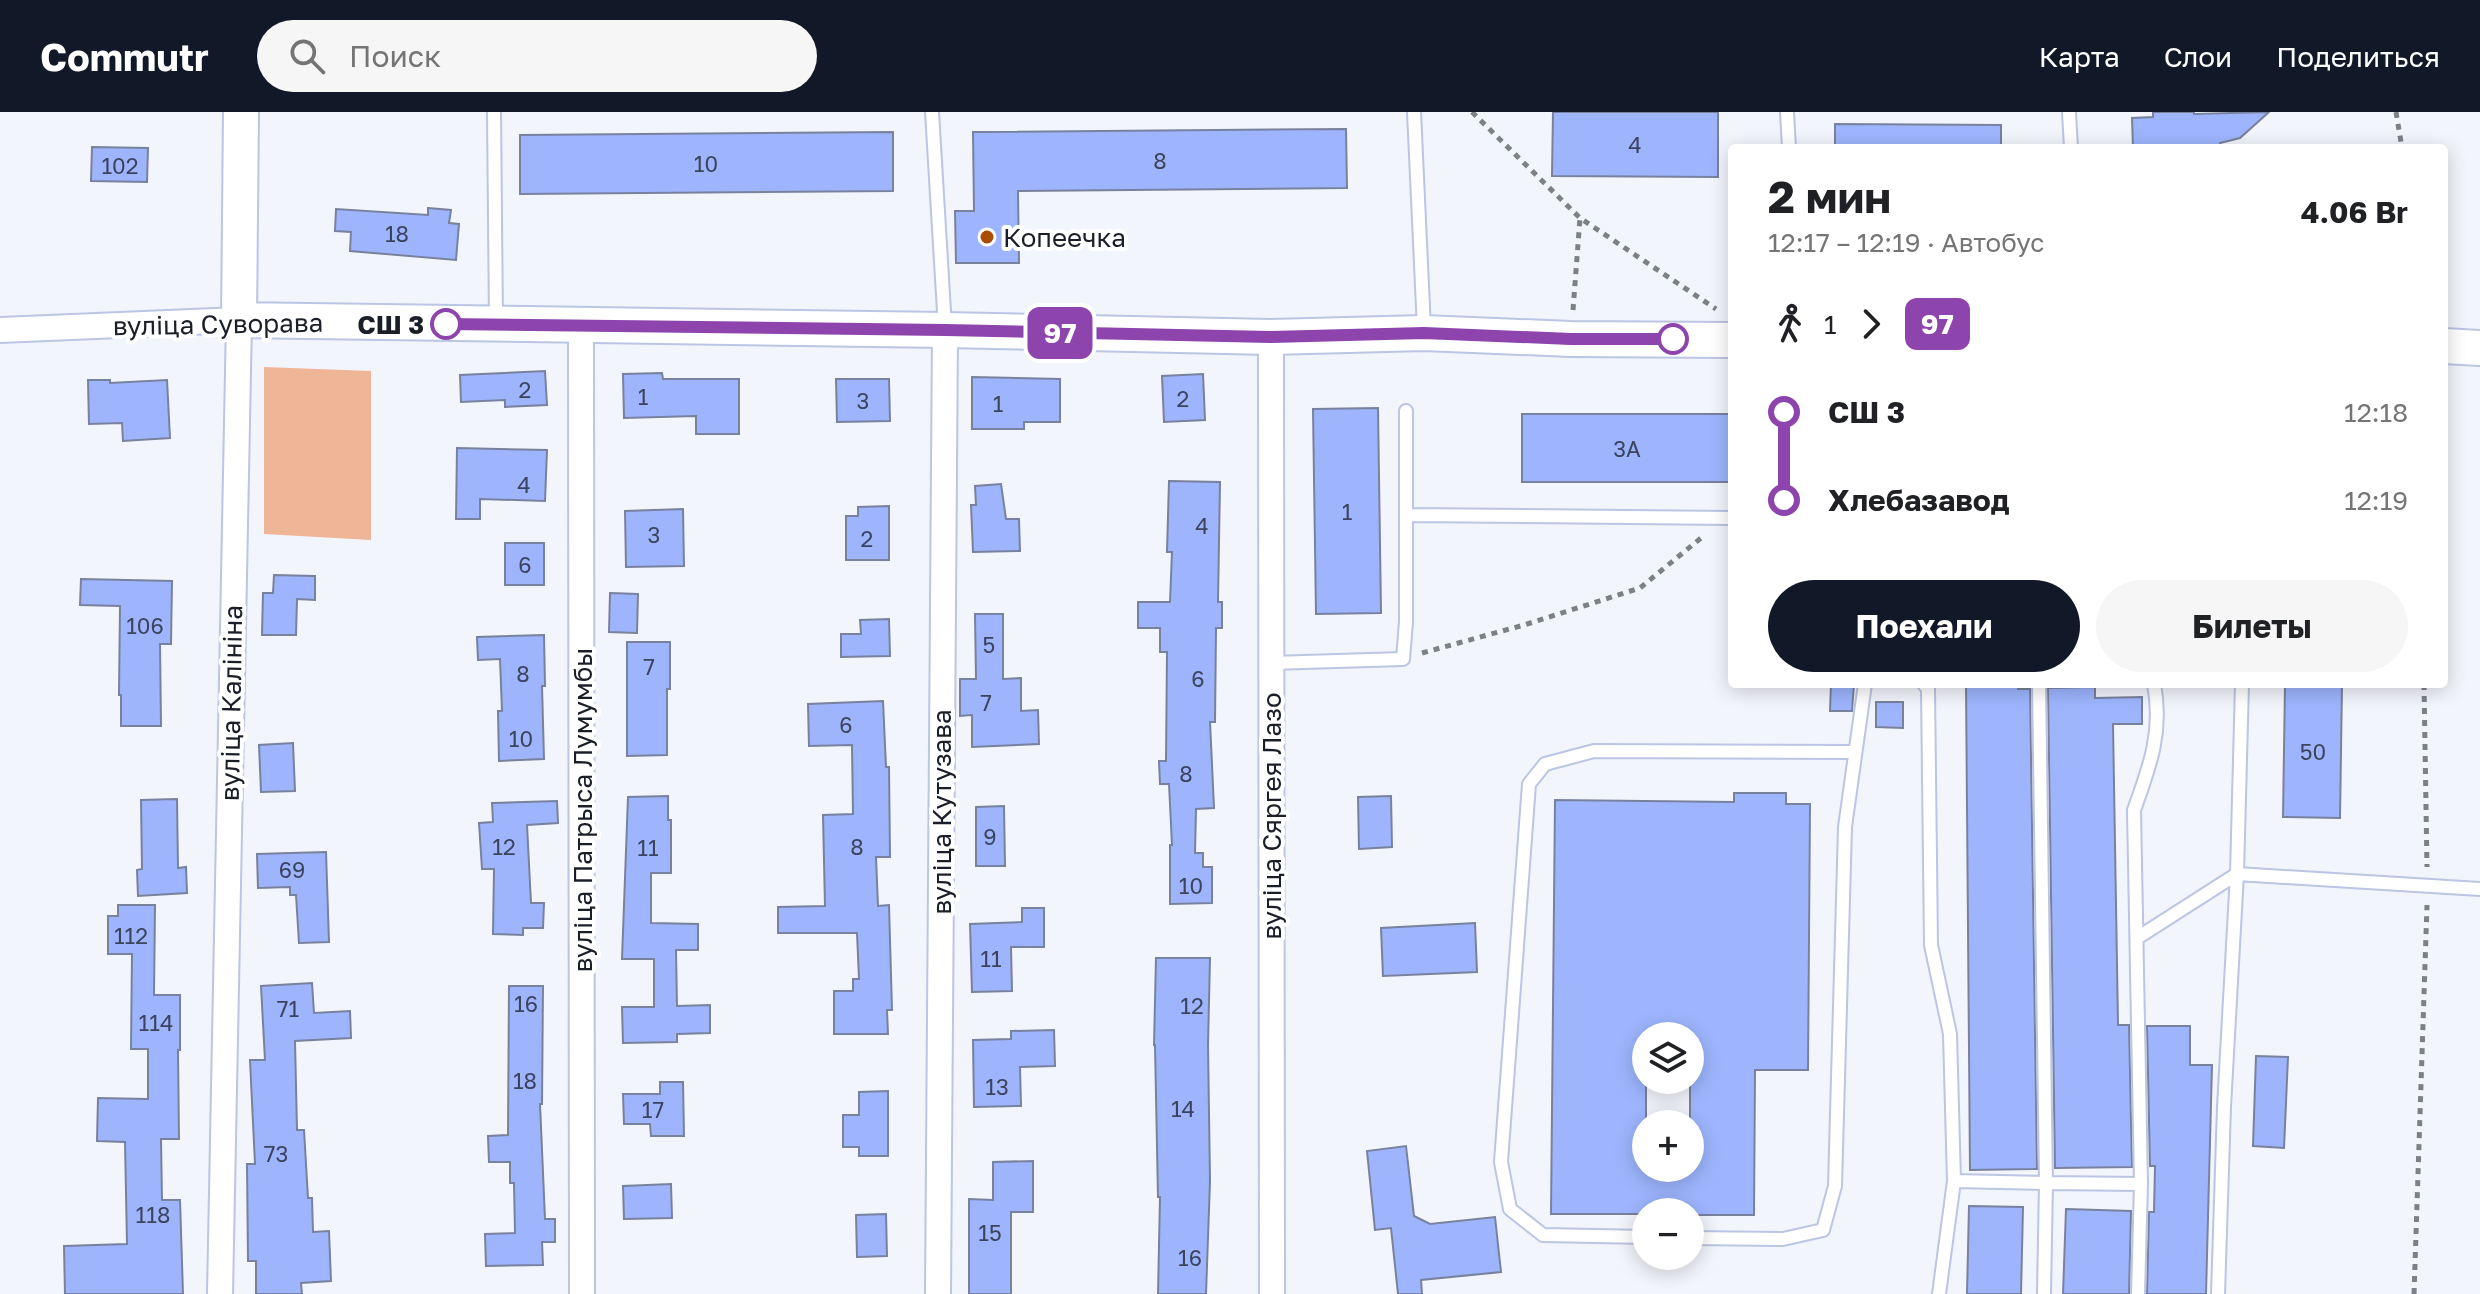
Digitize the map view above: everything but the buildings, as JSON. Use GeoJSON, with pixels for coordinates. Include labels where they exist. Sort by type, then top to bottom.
{"type":"FeatureCollection","features":[{"type":"Feature","properties":{"kind":"main road","name":"вуліца Калініна"},"geometry":{"type":"LineString","coordinates":[[239,320],[241,112]]}},
{"type":"Feature","properties":{"kind":"main road","name":"вуліца Суворава"},"geometry":{"type":"LineString","coordinates":[[239,320],[1271,337],[1424,333],[1571,339],[1726,326]]}},
{"type":"Feature","properties":{"kind":"main road"},"geometry":{"type":"LineString","coordinates":[[2448,346],[2480,348]]}},
{"type":"Feature","properties":{"kind":"street","name":"вуліца Суворава"},"geometry":{"type":"LineString","coordinates":[[0,330],[239,320]]}},
{"type":"Feature","properties":{"kind":"street","name":"вуліца Калініна"},"geometry":{"type":"LineString","coordinates":[[220,1294],[239,320]]}},
{"type":"Feature","properties":{"kind":"street","name":"вуліца Патрыса Лумумбы"},"geometry":{"type":"LineString","coordinates":[[581,326],[582,1294]]}},
{"type":"Feature","properties":{"kind":"street","name":"вуліца Кутузава"},"geometry":{"type":"LineString","coordinates":[[938,1294],[945,330]]}},
{"type":"Feature","properties":{"kind":"street","name":"вуліца Сяргея Лазо"},"geometry":{"type":"LineString","coordinates":[[1271,337],[1272,1294]]}},
{"type":"Feature","properties":{"kind":"lane"},"geometry":{"type":"LineString","coordinates":[[494,112],[496,324]]}},
{"type":"Feature","properties":{"kind":"lane"},"geometry":{"type":"LineString","coordinates":[[932,112],[945,330]]}},
{"type":"Feature","properties":{"kind":"lane"},"geometry":{"type":"LineString","coordinates":[[1414,112],[1424,333]]}},
{"type":"Feature","properties":{"kind":"lane"},"geometry":{"type":"LineString","coordinates":[[1787,112],[1789,144]]}},
{"type":"Feature","properties":{"kind":"lane"},"geometry":{"type":"LineString","coordinates":[[2069,112],[2071,144]]}},
{"type":"Feature","properties":{"kind":"lane"},"geometry":{"type":"LineString","coordinates":[[1271,663],[1403,659],[1406,622],[1406,411]]}},
{"type":"Feature","properties":{"kind":"lane"},"geometry":{"type":"LineString","coordinates":[[1406,515],[1728,518]]}},
{"type":"Feature","properties":{"kind":"lane"},"geometry":{"type":"LineString","coordinates":[[1704,1238],[1783,1239],[1823,1230],[1835,1186],[1845,827],[1864,688]]}},
{"type":"Feature","properties":{"kind":"lane"},"geometry":{"type":"LineString","coordinates":[[1929,688],[1931,945],[1950,1034],[1954,1181],[1939,1294]]}},
{"type":"Feature","properties":{"kind":"lane"},"geometry":{"type":"LineString","coordinates":[[2039,688],[2046,1183],[2044,1294]]}},
{"type":"Feature","properties":{"kind":"lane"},"geometry":{"type":"LineString","coordinates":[[2138,1294],[2141,1184],[2134,810],[2151,762],[2158,708],[2155,688]]}},
{"type":"Feature","properties":{"kind":"lane"},"geometry":{"type":"LineString","coordinates":[[2218,1294],[2224,1107],[2237,874],[2242,688]]}},
{"type":"Feature","properties":{"kind":"lane"},"geometry":{"type":"LineString","coordinates":[[1632,1237],[1543,1235],[1510,1209],[1501,1162],[1529,784],[1545,764],[1594,751],[1855,752]]}},
{"type":"Feature","properties":{"kind":"lane"},"geometry":{"type":"LineString","coordinates":[[2137,938],[2237,874],[2480,889]]}},
{"type":"Feature","properties":{"kind":"lane"},"geometry":{"type":"LineString","coordinates":[[1954,1181],[2141,1184]]}},
{"type":"Feature","properties":{"kind":"path"},"geometry":{"type":"LineString","coordinates":[[1472,112],[1580,218],[1726,326]]}},
{"type":"Feature","properties":{"kind":"path"},"geometry":{"type":"LineString","coordinates":[[2396,112],[2401,144]]}},
{"type":"Feature","properties":{"kind":"path"},"geometry":{"type":"LineString","coordinates":[[1571,339],[1580,218]]}},
{"type":"Feature","properties":{"kind":"path"},"geometry":{"type":"LineString","coordinates":[[1403,659],[1640,588],[1728,519]]}},
{"type":"Feature","properties":{"kind":"path"},"geometry":{"type":"LineString","coordinates":[[2414,1294],[2428,887],[2424,688]]}},
{"type":"Feature","properties":{"kind":"shaded area"},"geometry":{"type":"Polygon","coordinates":[[[264,367],[371,371],[371,540],[264,534],[264,367]]]}},
{"type":"Feature","properties":{"kind":"bus line","name":"97"},"geometry":{"type":"LineString","coordinates":[[446,324],[1271,337],[1424,333],[1571,339],[1673,339]]}},
{"type":"Feature","properties":{"kind":"place","name":"Копеечка"},"geometry":{"type":"Point","coordinates":[987,237]}},
{"type":"Feature","properties":{"kind":"place","name":"СШ 3"},"geometry":{"type":"Point","coordinates":[446,324]}}]}
